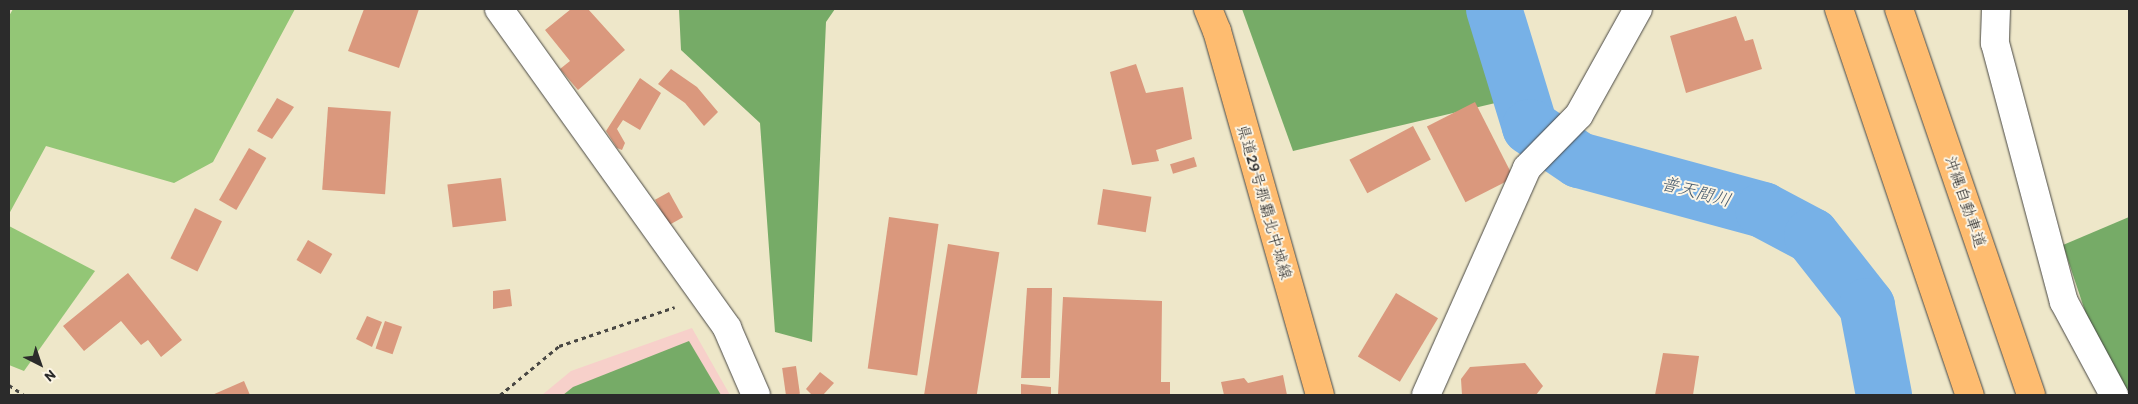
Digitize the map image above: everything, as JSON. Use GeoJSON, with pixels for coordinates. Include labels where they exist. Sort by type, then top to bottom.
{"type":"FeatureCollection","features":[{"type":"Feature","properties":{"kind":"main road","name":"県道29号那覇北中城線"},"geometry":{"type":"LineString","coordinates":[[1208,9],[1216,31],[1320,395]]}},
{"type":"Feature","properties":{"kind":"main road"},"geometry":{"type":"LineString","coordinates":[[1838,9],[1970,395]]}},
{"type":"Feature","properties":{"kind":"main road","name":"沖縄自動車道"},"geometry":{"type":"LineString","coordinates":[[1899,9],[2031,395]]}},
{"type":"Feature","properties":{"kind":"street"},"geometry":{"type":"LineString","coordinates":[[499,9],[727,328],[756,395]]}},
{"type":"Feature","properties":{"kind":"street"},"geometry":{"type":"LineString","coordinates":[[1426,395],[1527,168],[1579,115],[1638,9]]}},
{"type":"Feature","properties":{"kind":"street"},"geometry":{"type":"LineString","coordinates":[[1996,9],[1995,43],[2064,302],[2114,395]]}},
{"type":"Feature","properties":{"kind":"path"},"geometry":{"type":"LineString","coordinates":[[500,395],[559,346],[705,297]]}},
{"type":"Feature","properties":{"kind":"path"},"geometry":{"type":"LineString","coordinates":[[9,385],[24,395]]}},
{"type":"Feature","properties":{"kind":"shaded area"},"geometry":{"type":"Polygon","coordinates":[[[692,328],[730,395],[542,395],[571,371],[692,328]]]}},
{"type":"Feature","properties":{"kind":"green space"},"geometry":{"type":"Polygon","coordinates":[[[13,9],[295,9],[213,162],[174,183],[46,146],[9,214],[9,16],[13,9]]]}},
{"type":"Feature","properties":{"kind":"green space"},"geometry":{"type":"Polygon","coordinates":[[[679,9],[835,9],[826,22],[812,342],[775,332],[760,123],[681,50],[679,9]]]}},
{"type":"Feature","properties":{"kind":"green space"},"geometry":{"type":"Polygon","coordinates":[[[1242,9],[1489,9],[1508,100],[1293,151],[1242,9]]]}},
{"type":"Feature","properties":{"kind":"green space"},"geometry":{"type":"Polygon","coordinates":[[[2129,217],[2129,394],[2087,317],[2063,245],[2129,217]]]}},
{"type":"Feature","properties":{"kind":"green space"},"geometry":{"type":"Polygon","coordinates":[[[9,226],[95,271],[24,371],[9,365],[9,226]]]}},
{"type":"Feature","properties":{"kind":"green space"},"geometry":{"type":"Polygon","coordinates":[[[689,341],[721,395],[563,395],[573,387],[689,341]]]}},
{"type":"Feature","properties":{"kind":"building"},"geometry":{"type":"Polygon","coordinates":[[[364,9],[419,9],[399,68],[348,51],[364,9]]]}},
{"type":"Feature","properties":{"kind":"building"},"geometry":{"type":"Polygon","coordinates":[[[571,9],[588,9],[625,50],[578,90],[560,69],[570,61],[545,30],[571,9]]]}},
{"type":"Feature","properties":{"kind":"building"},"geometry":{"type":"Polygon","coordinates":[[[1736,16],[1745,41],[1753,39],[1762,69],[1686,93],[1670,36],[1736,16]]]}},
{"type":"Feature","properties":{"kind":"building"},"geometry":{"type":"Polygon","coordinates":[[[1136,64],[1146,93],[1183,87],[1192,139],[1156,150],[1159,161],[1132,165],[1110,72],[1136,64]]]}},
{"type":"Feature","properties":{"kind":"building"},"geometry":{"type":"Polygon","coordinates":[[[671,69],[697,87],[718,112],[704,126],[685,103],[658,84],[671,69]]]}},
{"type":"Feature","properties":{"kind":"building"},"geometry":{"type":"Polygon","coordinates":[[[640,78],[661,93],[640,130],[623,120],[617,129],[625,143],[622,150],[617,148],[606,131],[640,78]]]}},
{"type":"Feature","properties":{"kind":"building"},"geometry":{"type":"Polygon","coordinates":[[[277,98],[294,107],[272,139],[257,131],[277,98]]]}},
{"type":"Feature","properties":{"kind":"building"},"geometry":{"type":"Polygon","coordinates":[[[1475,102],[1514,178],[1465,202],[1427,127],[1475,102]]]}},
{"type":"Feature","properties":{"kind":"building"},"geometry":{"type":"Polygon","coordinates":[[[328,107],[391,111],[385,194],[322,190],[328,107]]]}},
{"type":"Feature","properties":{"kind":"building"},"geometry":{"type":"Polygon","coordinates":[[[1413,126],[1431,160],[1367,193],[1349,160],[1413,126]]]}},
{"type":"Feature","properties":{"kind":"building"},"geometry":{"type":"Polygon","coordinates":[[[249,148],[266,158],[236,210],[219,200],[249,148]]]}},
{"type":"Feature","properties":{"kind":"building"},"geometry":{"type":"Polygon","coordinates":[[[1194,157],[1197,167],[1173,174],[1170,164],[1194,157]]]}},
{"type":"Feature","properties":{"kind":"building"},"geometry":{"type":"Polygon","coordinates":[[[501,178],[506,221],[453,227],[447,185],[501,178]]]}},
{"type":"Feature","properties":{"kind":"building"},"geometry":{"type":"Polygon","coordinates":[[[1103,189],[1151,197],[1146,232],[1097,225],[1103,189]]]}},
{"type":"Feature","properties":{"kind":"building"},"geometry":{"type":"Polygon","coordinates":[[[669,192],[683,217],[669,225],[655,200],[669,192]]]}},
{"type":"Feature","properties":{"kind":"building"},"geometry":{"type":"Polygon","coordinates":[[[195,208],[222,221],[197,271],[170,258],[195,208]]]}},
{"type":"Feature","properties":{"kind":"building"},"geometry":{"type":"Polygon","coordinates":[[[889,217],[939,224],[917,375],[868,369],[889,217]]]}},
{"type":"Feature","properties":{"kind":"building"},"geometry":{"type":"Polygon","coordinates":[[[308,240],[332,254],[321,274],[296,260],[308,240]]]}},
{"type":"Feature","properties":{"kind":"building"},"geometry":{"type":"Polygon","coordinates":[[[948,244],[999,252],[977,395],[924,395],[948,244]]]}},
{"type":"Feature","properties":{"kind":"building"},"geometry":{"type":"Polygon","coordinates":[[[128,273],[182,340],[161,357],[148,340],[141,345],[121,321],[84,351],[63,326],[128,273]]]}},
{"type":"Feature","properties":{"kind":"building"},"geometry":{"type":"Polygon","coordinates":[[[1027,288],[1052,288],[1050,378],[1021,378],[1027,288]]]}},
{"type":"Feature","properties":{"kind":"building"},"geometry":{"type":"Polygon","coordinates":[[[510,289],[512,306],[493,309],[493,291],[510,289]]]}},
{"type":"Feature","properties":{"kind":"building"},"geometry":{"type":"Polygon","coordinates":[[[1396,293],[1438,318],[1400,382],[1358,356],[1396,293]]]}},
{"type":"Feature","properties":{"kind":"building"},"geometry":{"type":"Polygon","coordinates":[[[1063,297],[1162,301],[1161,382],[1170,382],[1170,395],[1058,395],[1063,297]]]}},
{"type":"Feature","properties":{"kind":"building"},"geometry":{"type":"Polygon","coordinates":[[[367,316],[382,322],[372,347],[356,339],[367,316]]]}},
{"type":"Feature","properties":{"kind":"building"},"geometry":{"type":"Polygon","coordinates":[[[385,321],[402,327],[393,354],[376,348],[385,321]]]}},
{"type":"Feature","properties":{"kind":"building"},"geometry":{"type":"Polygon","coordinates":[[[1663,353],[1699,356],[1693,395],[1655,395],[1663,353]]]}},
{"type":"Feature","properties":{"kind":"building"},"geometry":{"type":"Polygon","coordinates":[[[1525,363],[1543,386],[1536,395],[1462,395],[1461,379],[1470,367],[1525,363]]]}},
{"type":"Feature","properties":{"kind":"building"},"geometry":{"type":"Polygon","coordinates":[[[796,366],[800,394],[786,395],[782,368],[796,366]]]}},
{"type":"Feature","properties":{"kind":"building"},"geometry":{"type":"Polygon","coordinates":[[[820,372],[834,383],[823,395],[812,395],[806,389],[820,372]]]}},
{"type":"Feature","properties":{"kind":"building"},"geometry":{"type":"Polygon","coordinates":[[[1283,375],[1287,395],[1224,395],[1221,382],[1244,378],[1248,383],[1283,375]]]}},
{"type":"Feature","properties":{"kind":"building"},"geometry":{"type":"Polygon","coordinates":[[[244,381],[250,395],[212,395],[244,381]]]}},
{"type":"Feature","properties":{"kind":"building"},"geometry":{"type":"Polygon","coordinates":[[[1021,384],[1051,387],[1051,395],[1021,395],[1021,384]]]}},
{"type":"Feature","properties":{"kind":"waterway","name":"普天間川"},"geometry":{"type":"LineString","coordinates":[[1494,9],[1530,127],[1579,160],[1763,210],[1812,236],[1867,306],[1884,395]]}}]}
